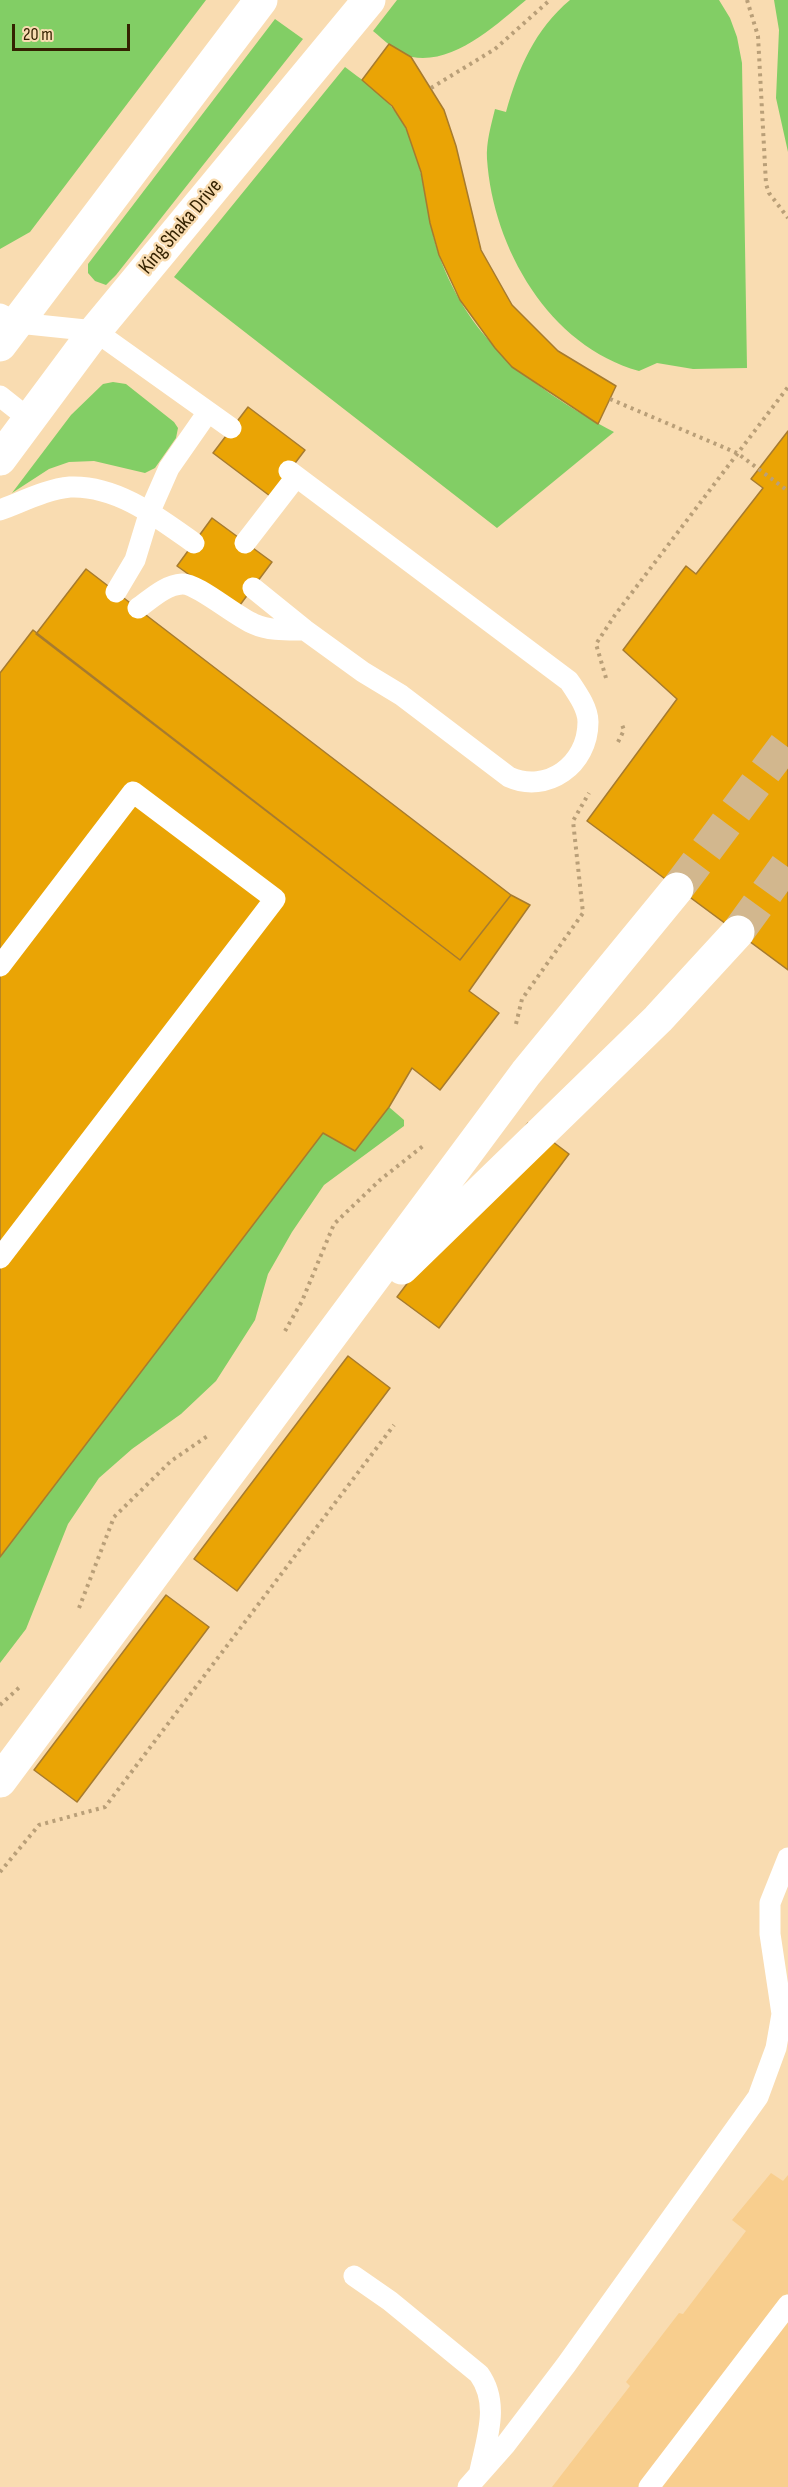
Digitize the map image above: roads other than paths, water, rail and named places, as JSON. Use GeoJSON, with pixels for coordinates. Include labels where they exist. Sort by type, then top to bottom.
{"type":"FeatureCollection","features":[{"type":"Feature","properties":{"kind":"street"},"geometry":{"type":"LineString","coordinates":[[6,327],[261,0]]}},
{"type":"Feature","properties":{"kind":"street","name":"King Shaka Drive"},"geometry":{"type":"LineString","coordinates":[[0,459],[95,331],[369,0]]}},
{"type":"Feature","properties":{"kind":"street"},"geometry":{"type":"LineString","coordinates":[[0,1781],[526,1073],[677,889]]}},
{"type":"Feature","properties":{"kind":"street"},"geometry":{"type":"LineString","coordinates":[[327,1342],[610,1068],[738,932]]}},
{"type":"Feature","properties":{"kind":"lane"},"geometry":{"type":"LineString","coordinates":[[6,327],[95,331],[231,428]]}},
{"type":"Feature","properties":{"kind":"lane"},"geometry":{"type":"LineString","coordinates":[[0,396],[29,419]]}},
{"type":"Feature","properties":{"kind":"lane"},"geometry":{"type":"LineString","coordinates":[[116,592],[135,560],[150,511],[169,468],[208,412]]}},
{"type":"Feature","properties":{"kind":"lane"},"geometry":{"type":"LineString","coordinates":[[245,543],[293,474],[569,681],[581,699],[588,721],[581,753],[563,774],[538,783],[524,783],[509,777],[401,695],[363,672],[304,630],[253,588]]}},
{"type":"Feature","properties":{"kind":"lane"},"geometry":{"type":"LineString","coordinates":[[0,510],[70,487],[99,490],[150,511],[194,543]]}},
{"type":"Feature","properties":{"kind":"lane"},"geometry":{"type":"LineString","coordinates":[[138,608],[170,586],[184,583],[196,586],[255,625],[281,630],[304,630]]}},
{"type":"Feature","properties":{"kind":"lane"},"geometry":{"type":"LineString","coordinates":[[0,966],[133,792],[275,899],[0,1258]]}},
{"type":"Feature","properties":{"kind":"lane"},"geometry":{"type":"LineString","coordinates":[[474,2480],[506,2444],[566,2365],[758,2097],[776,2048],[782,2014],[770,1935],[770,1903],[788,1858]]}},
{"type":"Feature","properties":{"kind":"lane"},"geometry":{"type":"LineString","coordinates":[[354,2276],[390,2301],[479,2373],[488,2387],[491,2405],[474,2480]]}},
{"type":"Feature","properties":{"kind":"lane"},"geometry":{"type":"LineString","coordinates":[[649,2487],[788,2305]]}},
{"type":"Feature","properties":{"kind":"tunnel"},"geometry":{"type":"LineString","coordinates":[[677,889],[788,741]]}},
{"type":"Feature","properties":{"kind":"tunnel"},"geometry":{"type":"LineString","coordinates":[[738,932],[788,863]]}}]}
